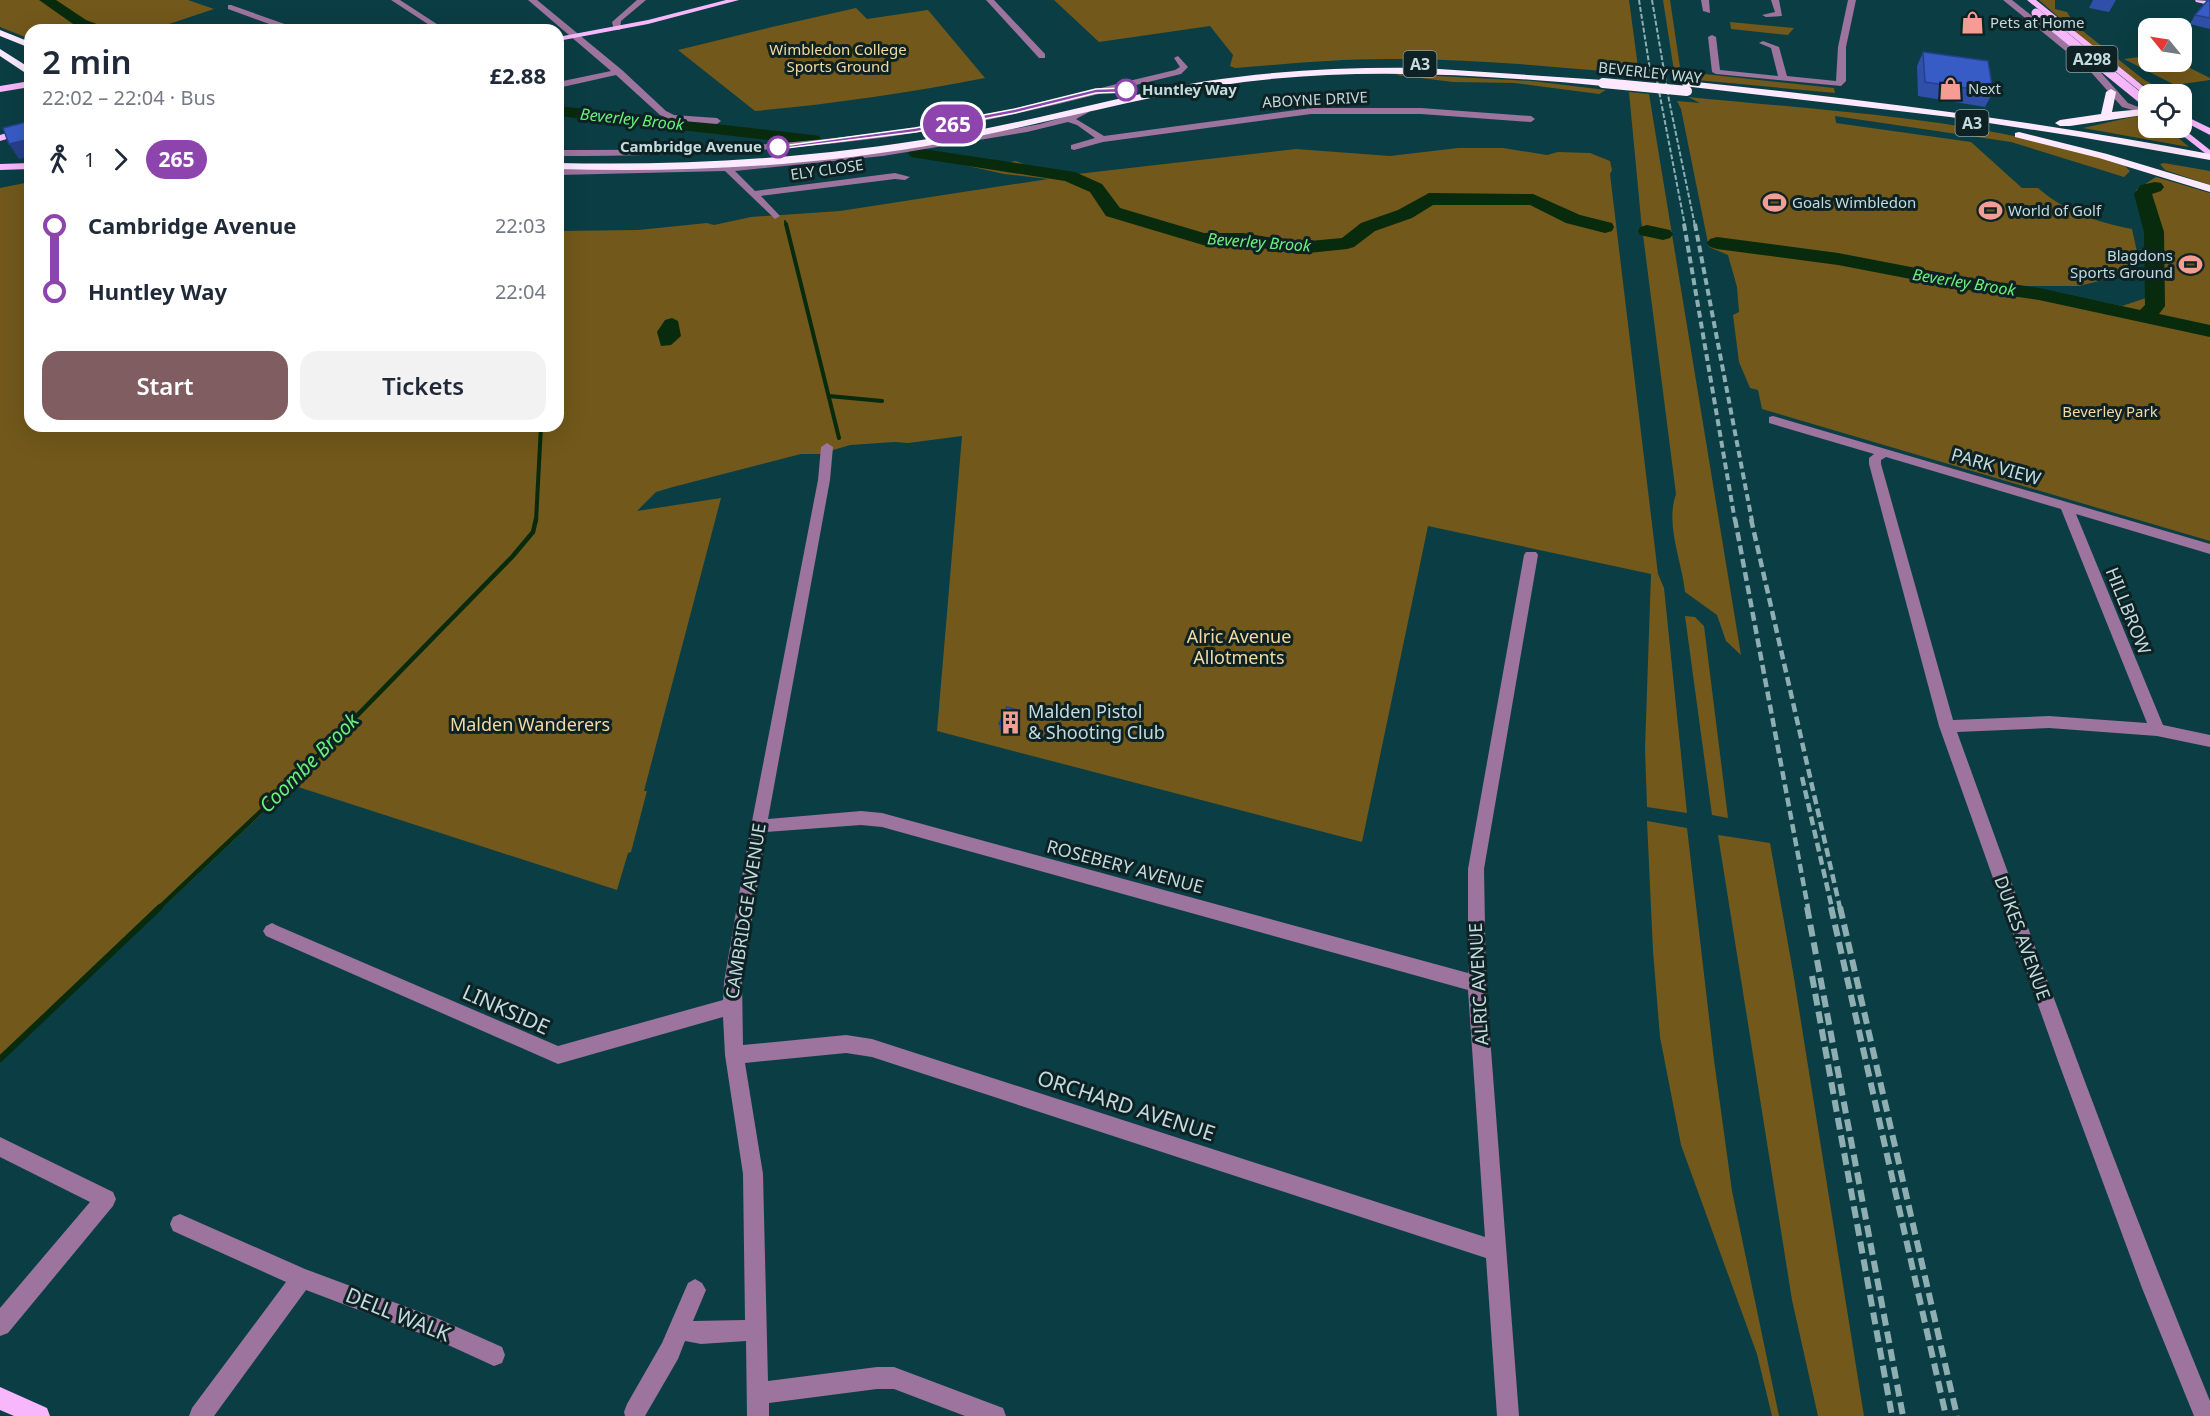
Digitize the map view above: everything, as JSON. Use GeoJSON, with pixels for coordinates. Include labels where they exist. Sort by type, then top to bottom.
{"type":"FeatureCollection","features":[{"type":"Feature","properties":{"kind":"highway"},"geometry":{"type":"LineString","coordinates":[[0,33],[24,43]]}},
{"type":"Feature","properties":{"kind":"highway"},"geometry":{"type":"LineString","coordinates":[[0,45],[23,55]]}},
{"type":"Feature","properties":{"kind":"highway"},"geometry":{"type":"LineString","coordinates":[[3,58],[24,70]]}},
{"type":"Feature","properties":{"kind":"highway","name":"BEVERLEY WAY"},"geometry":{"type":"LineString","coordinates":[[564,158],[691,157],[837,147],[963,128],[1143,89],[1237,73],[1350,64],[1467,66],[1687,88],[1858,101],[2104,137],[2210,156]]}},
{"type":"Feature","properties":{"kind":"highway","name":"BEVERLEY WAY"},"geometry":{"type":"LineString","coordinates":[[564,166],[699,165],[831,155],[946,139],[1241,80],[1323,72],[1374,70],[1456,72],[1604,80]]}},
{"type":"Feature","properties":{"kind":"highway","name":"BEVERLEY WAY"},"geometry":{"type":"LineString","coordinates":[[1687,88],[2006,128],[2210,165]]}},
{"type":"Feature","properties":{"kind":"highway"},"geometry":{"type":"LineString","coordinates":[[2106,117],[2111,92]]}},
{"type":"Feature","properties":{"kind":"highway"},"geometry":{"type":"LineString","coordinates":[[1858,101],[2052,123],[2079,122],[2138,110]]}},
{"type":"Feature","properties":{"kind":"highway"},"geometry":{"type":"LineString","coordinates":[[1839,106],[2024,136],[2103,156],[2210,189]]}},
{"type":"Feature","properties":{"kind":"main road"},"geometry":{"type":"LineString","coordinates":[[564,38],[618,28],[735,0]]}},
{"type":"Feature","properties":{"kind":"main road","name":"A298"},"geometry":{"type":"LineString","coordinates":[[2020,0],[2138,100]]}},
{"type":"Feature","properties":{"kind":"main road","name":"A298"},"geometry":{"type":"LineString","coordinates":[[2031,0],[2138,85]]}},
{"type":"Feature","properties":{"kind":"main road"},"geometry":{"type":"LineString","coordinates":[[2199,0],[2210,3]]}},
{"type":"Feature","properties":{"kind":"main road"},"geometry":{"type":"LineString","coordinates":[[0,89],[24,85]]}},
{"type":"Feature","properties":{"kind":"main road"},"geometry":{"type":"LineString","coordinates":[[2192,123],[2210,132]]}},
{"type":"Feature","properties":{"kind":"main road"},"geometry":{"type":"LineString","coordinates":[[0,136],[24,131]]}},
{"type":"Feature","properties":{"kind":"main road"},"geometry":{"type":"LineString","coordinates":[[2189,138],[2210,156]]}},
{"type":"Feature","properties":{"kind":"main road"},"geometry":{"type":"LineString","coordinates":[[0,166],[24,166]]}},
{"type":"Feature","properties":{"kind":"main road"},"geometry":{"type":"LineString","coordinates":[[0,1398],[39,1416]]}},
{"type":"Feature","properties":{"kind":"street"},"geometry":{"type":"LineString","coordinates":[[395,0],[433,24]]}},
{"type":"Feature","properties":{"kind":"street"},"geometry":{"type":"LineString","coordinates":[[532,0],[559,24]]}},
{"type":"Feature","properties":{"kind":"street"},"geometry":{"type":"LineString","coordinates":[[618,28],[616,22],[642,0]]}},
{"type":"Feature","properties":{"kind":"street"},"geometry":{"type":"LineString","coordinates":[[990,0],[1042,56]]}},
{"type":"Feature","properties":{"kind":"street"},"geometry":{"type":"LineString","coordinates":[[1705,0],[1707,11]]}},
{"type":"Feature","properties":{"kind":"street"},"geometry":{"type":"LineString","coordinates":[[1766,15],[1779,14],[1775,0]]}},
{"type":"Feature","properties":{"kind":"street"},"geometry":{"type":"LineString","coordinates":[[1712,37],[1716,72],[1838,84],[1842,81],[1842,47],[1852,0]]}},
{"type":"Feature","properties":{"kind":"street"},"geometry":{"type":"LineString","coordinates":[[2007,0],[2092,68],[2111,92],[2128,107],[2138,108]]}},
{"type":"Feature","properties":{"kind":"street"},"geometry":{"type":"LineString","coordinates":[[231,7],[277,24]]}},
{"type":"Feature","properties":{"kind":"street"},"geometry":{"type":"LineString","coordinates":[[564,29],[619,72],[663,113],[672,117],[717,121]]}},
{"type":"Feature","properties":{"kind":"street"},"geometry":{"type":"LineString","coordinates":[[1763,43],[1775,46],[1783,80]]}},
{"type":"Feature","properties":{"kind":"street","name":"BEVERLEY WAY"},"geometry":{"type":"LineString","coordinates":[[564,153],[711,151],[832,141],[954,124],[1178,72],[1184,68],[1178,58]]}},
{"type":"Feature","properties":{"kind":"street"},"geometry":{"type":"LineString","coordinates":[[564,84],[619,72]]}},
{"type":"Feature","properties":{"kind":"street","name":"BEVERLEY WAY"},"geometry":{"type":"LineString","coordinates":[[1102,91],[1143,89]]}},
{"type":"Feature","properties":{"kind":"street","name":"BEVERLEY WAY"},"geometry":{"type":"LineString","coordinates":[[564,172],[728,169],[890,153],[1069,119],[1086,110]]}},
{"type":"Feature","properties":{"kind":"street","name":"ABOYNE DRIVE"},"geometry":{"type":"LineString","coordinates":[[1074,147],[1102,140],[1311,111],[1421,111],[1531,119]]}},
{"type":"Feature","properties":{"kind":"street"},"geometry":{"type":"LineString","coordinates":[[1069,119],[1080,123],[1102,140]]}},
{"type":"Feature","properties":{"kind":"street"},"geometry":{"type":"LineString","coordinates":[[728,169],[775,216]]}},
{"type":"Feature","properties":{"kind":"street","name":"ELY CLOSE"},"geometry":{"type":"LineString","coordinates":[[754,194],[896,176],[904,177]]}},
{"type":"Feature","properties":{"kind":"street","name":"PARK VIEW"},"geometry":{"type":"LineString","coordinates":[[1773,420],[2210,549]]}},
{"type":"Feature","properties":{"kind":"street","name":"CAMBRIDGE AVENUE"},"geometry":{"type":"LineString","coordinates":[[758,1416],[753,1173],[734,1055],[732,1006],[736,960],[824,480],[827,447]]}},
{"type":"Feature","properties":{"kind":"street","name":"DUKES AVENUE"},"geometry":{"type":"LineString","coordinates":[[1883,454],[1875,458],[1875,464],[1947,726],[2067,1061],[2153,1288],[2205,1416]]}},
{"type":"Feature","properties":{"kind":"street","name":"HILLBROW"},"geometry":{"type":"LineString","coordinates":[[2066,506],[2157,730]]}},
{"type":"Feature","properties":{"kind":"street","name":"ALRIC AVENUE"},"geometry":{"type":"LineString","coordinates":[[1508,1416],[1477,984],[1476,869],[1531,555]]}},
{"type":"Feature","properties":{"kind":"street"},"geometry":{"type":"LineString","coordinates":[[1947,726],[2049,722],[2157,730],[2210,741]]}},
{"type":"Feature","properties":{"kind":"street","name":"ROSEBERY AVENUE"},"geometry":{"type":"LineString","coordinates":[[759,826],[861,818],[882,820],[1477,984]]}},
{"type":"Feature","properties":{"kind":"street","name":"LINKSIDE"},"geometry":{"type":"LineString","coordinates":[[272,931],[558,1055],[732,1006]]}},
{"type":"Feature","properties":{"kind":"street","name":"ORCHARD AVENUE"},"geometry":{"type":"LineString","coordinates":[[734,1055],[846,1044],[872,1048],[1497,1251]]}},
{"type":"Feature","properties":{"kind":"street"},"geometry":{"type":"LineString","coordinates":[[0,1147],[106,1199],[0,1325]]}},
{"type":"Feature","properties":{"kind":"street","name":"DELL WALK"},"geometry":{"type":"LineString","coordinates":[[180,1224],[302,1278],[439,1330],[494,1355]]}},
{"type":"Feature","properties":{"kind":"street"},"geometry":{"type":"LineString","coordinates":[[200,1416],[302,1278]]}},
{"type":"Feature","properties":{"kind":"street"},"geometry":{"type":"LineString","coordinates":[[635,1412],[680,1329],[695,1290]]}},
{"type":"Feature","properties":{"kind":"street"},"geometry":{"type":"LineString","coordinates":[[680,1329],[701,1333],[758,1330]]}},
{"type":"Feature","properties":{"kind":"street"},"geometry":{"type":"LineString","coordinates":[[758,1393],[877,1378],[894,1378],[995,1416]]}},
{"type":"Feature","properties":{"kind":"green space"},"geometry":{"type":"Polygon","coordinates":[[[0,0],[188,0],[214,9],[169,24],[24,24],[24,37],[0,27],[0,0]]]}},
{"type":"Feature","properties":{"kind":"green space"},"geometry":{"type":"Polygon","coordinates":[[[1054,0],[1629,0],[1638,67],[1608,64],[1603,71],[1468,61],[1387,59],[1235,68],[1230,66],[1233,55],[1210,26],[1099,42],[1054,0]]]}},
{"type":"Feature","properties":{"kind":"green space"},"geometry":{"type":"Polygon","coordinates":[[[1663,0],[1670,0],[1680,67],[1674,71],[1663,0]]]}},
{"type":"Feature","properties":{"kind":"green space"},"geometry":{"type":"Polygon","coordinates":[[[2039,0],[2055,0],[2055,9],[2067,12],[2074,24],[2151,84],[2140,83],[2083,39],[2039,0]]]}},
{"type":"Feature","properties":{"kind":"green space","name":"Wimbledon College Sports Ground"},"geometry":{"type":"Polygon","coordinates":[[[856,8],[867,19],[928,10],[985,78],[870,98],[755,111],[678,50],[772,27],[856,8]]]}},
{"type":"Feature","properties":{"kind":"green space"},"geometry":{"type":"Polygon","coordinates":[[[1730,22],[1794,28],[1788,35],[1731,29],[1730,22]]]}},
{"type":"Feature","properties":{"kind":"green space"},"geometry":{"type":"Polygon","coordinates":[[[2138,57],[2138,66],[2124,59],[2138,57]]]}},
{"type":"Feature","properties":{"kind":"green space"},"geometry":{"type":"Polygon","coordinates":[[[2192,69],[2210,78],[2210,80],[2173,84],[2150,72],[2192,72],[2192,69]]]}},
{"type":"Feature","properties":{"kind":"green space"},"geometry":{"type":"Polygon","coordinates":[[[1704,74],[1834,88],[1835,93],[1686,79],[1704,74]]]}},
{"type":"Feature","properties":{"kind":"green space"},"geometry":{"type":"Polygon","coordinates":[[[1396,75],[1532,81],[1606,90],[1599,94],[1514,83],[1453,82],[1396,75]]]}},
{"type":"Feature","properties":{"kind":"green space"},"geometry":{"type":"Polygon","coordinates":[[[1629,92],[1649,94],[1741,655],[1726,641],[1717,615],[1685,592],[1675,543],[1672,518],[1676,494],[1641,219],[1629,92]]]}},
{"type":"Feature","properties":{"kind":"green space","name":"Beverley Park"},"geometry":{"type":"Polygon","coordinates":[[[1688,97],[1909,119],[1965,127],[2074,150],[2125,166],[2130,171],[2124,177],[2011,142],[1835,116],[1836,123],[1971,142],[2022,188],[2038,188],[2070,210],[2106,223],[2132,229],[2139,261],[2103,280],[2079,286],[2021,286],[2122,306],[2149,297],[2152,282],[2151,243],[2136,190],[2156,177],[2210,193],[2210,541],[1762,409],[1758,390],[1750,388],[1739,362],[1733,315],[1739,312],[1737,287],[1728,255],[1709,247],[1681,109],[1677,101],[1700,103],[1688,97]]]}},
{"type":"Feature","properties":{"kind":"green space"},"geometry":{"type":"Polygon","coordinates":[[[2138,116],[2138,138],[2083,128],[2138,116]]]}},
{"type":"Feature","properties":{"kind":"green space"},"geometry":{"type":"Polygon","coordinates":[[[2139,138],[2179,138],[2189,147],[2139,138]]]}},
{"type":"Feature","properties":{"kind":"green space"},"geometry":{"type":"Polygon","coordinates":[[[1458,148],[1503,148],[1547,155],[1558,152],[1590,153],[1610,161],[1658,574],[1664,588],[1687,813],[1647,807],[1645,749],[1651,574],[1428,526],[1362,842],[937,731],[962,436],[908,443],[850,445],[820,454],[801,454],[656,492],[637,511],[721,498],[644,791],[647,791],[631,852],[628,853],[617,890],[292,785],[0,1062],[0,188],[24,183],[24,432],[564,432],[564,231],[638,230],[707,223],[714,225],[751,217],[840,211],[1048,179],[1004,174],[915,154],[923,152],[999,164],[1016,161],[1033,168],[1077,174],[1296,149],[1390,156],[1458,148]]]}},
{"type":"Feature","properties":{"kind":"green space"},"geometry":{"type":"Polygon","coordinates":[[[2160,164],[2210,171],[2210,185],[2165,170],[2160,164]]]}},
{"type":"Feature","properties":{"kind":"green space"},"geometry":{"type":"Polygon","coordinates":[[[1685,616],[1695,617],[1704,626],[1728,818],[1712,815],[1685,616]]]}},
{"type":"Feature","properties":{"kind":"green space"},"geometry":{"type":"Polygon","coordinates":[[[1647,821],[1687,828],[1732,1191],[1779,1416],[1772,1416],[1757,1354],[1681,1145],[1660,1037],[1653,951],[1647,821]]]}},
{"type":"Feature","properties":{"kind":"green space"},"geometry":{"type":"Polygon","coordinates":[[[1718,835],[1770,843],[1793,972],[1864,1416],[1818,1416],[1792,1300],[1718,835]]]}},
{"type":"Feature","properties":{"kind":"shaded area"},"geometry":{"type":"Polygon","coordinates":[[[672,318],[678,321],[681,336],[671,345],[661,346],[657,332],[665,320],[672,318]]]}},
{"type":"Feature","properties":{"kind":"building"},"geometry":{"type":"Polygon","coordinates":[[[2210,0],[2210,18],[2195,15],[2210,0]]]}},
{"type":"Feature","properties":{"kind":"building"},"geometry":{"type":"Polygon","coordinates":[[[1923,52],[1988,61],[1993,92],[1925,82],[1923,52]]]}},
{"type":"Feature","properties":{"kind":"building"},"geometry":{"type":"Polygon","coordinates":[[[24,123],[24,140],[9,144],[3,128],[24,123]]]}},
{"type":"Feature","properties":{"kind":"building"},"geometry":{"type":"Polygon","coordinates":[[[1007,707],[1020,711],[1011,727],[999,724],[1007,707]]]}},
{"type":"Feature","properties":{"kind":"waterway","name":"Beverley Brook"},"geometry":{"type":"LineString","coordinates":[[46,0],[84,24]]}},
{"type":"Feature","properties":{"kind":"waterway","name":"Beverley Brook"},"geometry":{"type":"LineString","coordinates":[[564,112],[813,140]]}},
{"type":"Feature","properties":{"kind":"waterway","name":"Beverley Brook"},"geometry":{"type":"LineString","coordinates":[[917,153],[1069,176],[1096,188],[1113,212],[1203,239],[1243,239],[1299,248],[1347,243],[1368,227],[1405,214],[1429,199],[1533,200],[1573,219],[1605,227]]}},
{"type":"Feature","properties":{"kind":"waterway"},"geometry":{"type":"LineString","coordinates":[[2144,317],[2155,306],[2154,232],[2143,194],[2147,189],[2155,187]]}},
{"type":"Feature","properties":{"kind":"waterway"},"geometry":{"type":"LineString","coordinates":[[785,221],[786,226]]}},
{"type":"Feature","properties":{"kind":"waterway"},"geometry":{"type":"LineString","coordinates":[[786,224],[839,438]]}},
{"type":"Feature","properties":{"kind":"waterway","name":"Beverley Brook"},"geometry":{"type":"LineString","coordinates":[[1647,231],[1663,234]]}},
{"type":"Feature","properties":{"kind":"waterway","name":"Beverley Brook"},"geometry":{"type":"LineString","coordinates":[[1717,243],[1838,259],[1963,283],[2039,294],[2144,317]]}},
{"type":"Feature","properties":{"kind":"waterway","name":"Beverley Brook"},"geometry":{"type":"LineString","coordinates":[[2144,317],[2210,331]]}},
{"type":"Feature","properties":{"kind":"waterway"},"geometry":{"type":"LineString","coordinates":[[829,396],[882,401]]}},
{"type":"Feature","properties":{"kind":"waterway","name":"Coombe Brook"},"geometry":{"type":"LineString","coordinates":[[536,521],[541,432]]}},
{"type":"Feature","properties":{"kind":"waterway","name":"Coombe Brook"},"geometry":{"type":"LineString","coordinates":[[159,908],[299,775],[512,557],[533,532],[536,519]]}},
{"type":"Feature","properties":{"kind":"waterway","name":"Coombe Brook"},"geometry":{"type":"LineString","coordinates":[[0,1059],[160,907]]}},
{"type":"Feature","properties":{"kind":"railway"},"geometry":{"type":"LineString","coordinates":[[1639,0],[1651,76]]}},
{"type":"Feature","properties":{"kind":"railway"},"geometry":{"type":"LineString","coordinates":[[1652,0],[1669,100],[1695,226]]}},
{"type":"Feature","properties":{"kind":"railway"},"geometry":{"type":"LineString","coordinates":[[1654,65],[1685,226]]}},
{"type":"Feature","properties":{"kind":"railway"},"geometry":{"type":"LineString","coordinates":[[1684,224],[1735,521]]}},
{"type":"Feature","properties":{"kind":"railway"},"geometry":{"type":"LineString","coordinates":[[1695,224],[1752,521]]}},
{"type":"Feature","properties":{"kind":"railway"},"geometry":{"type":"LineString","coordinates":[[1735,519],[1808,908]]}},
{"type":"Feature","properties":{"kind":"railway"},"geometry":{"type":"LineString","coordinates":[[1751,519],[1840,908]]}},
{"type":"Feature","properties":{"kind":"railway"},"geometry":{"type":"LineString","coordinates":[[1802,777],[1832,908]]}},
{"type":"Feature","properties":{"kind":"railway"},"geometry":{"type":"LineString","coordinates":[[1807,907],[1903,1416]]}},
{"type":"Feature","properties":{"kind":"railway"},"geometry":{"type":"LineString","coordinates":[[1831,907],[1946,1416]]}},
{"type":"Feature","properties":{"kind":"railway"},"geometry":{"type":"LineString","coordinates":[[1840,907],[1957,1416]]}},
{"type":"Feature","properties":{"kind":"railway"},"geometry":{"type":"LineString","coordinates":[[1812,976],[1892,1416]]}},
{"type":"Feature","properties":{"kind":"bus line","name":"265"},"geometry":{"type":"LineString","coordinates":[[778,147],[954,124],[1096,91],[1126,90]]}},
{"type":"Feature","properties":{"kind":"place","name":"Pets at Home"},"geometry":{"type":"Point","coordinates":[1972,23]}},
{"type":"Feature","properties":{"kind":"place","name":"Next"},"geometry":{"type":"Point","coordinates":[1950,89]}},
{"type":"Feature","properties":{"kind":"place","name":"Huntley Way"},"geometry":{"type":"Point","coordinates":[1126,90]}},
{"type":"Feature","properties":{"kind":"place","name":"Cambridge Avenue"},"geometry":{"type":"Point","coordinates":[778,147]}},
{"type":"Feature","properties":{"kind":"place","name":"Goals Wimbledon"},"geometry":{"type":"Point","coordinates":[1774,203]}},
{"type":"Feature","properties":{"kind":"place","name":"World of Golf"},"geometry":{"type":"Point","coordinates":[1990,211]}},
{"type":"Feature","properties":{"kind":"place","name":"Blagdons Sports Ground"},"geometry":{"type":"Point","coordinates":[2191,265]}},
{"type":"Feature","properties":{"kind":"place","name":"Malden Pistol & Shooting Club"},"geometry":{"type":"Point","coordinates":[1010,722]}},
{"type":"Feature","properties":{"kind":"park label","name":"Alric Avenue Allotments"},"geometry":{"type":"Point","coordinates":[1239,647]}},
{"type":"Feature","properties":{"kind":"park label","name":"Malden Wanderers"},"geometry":{"type":"Point","coordinates":[530,725]}}]}
